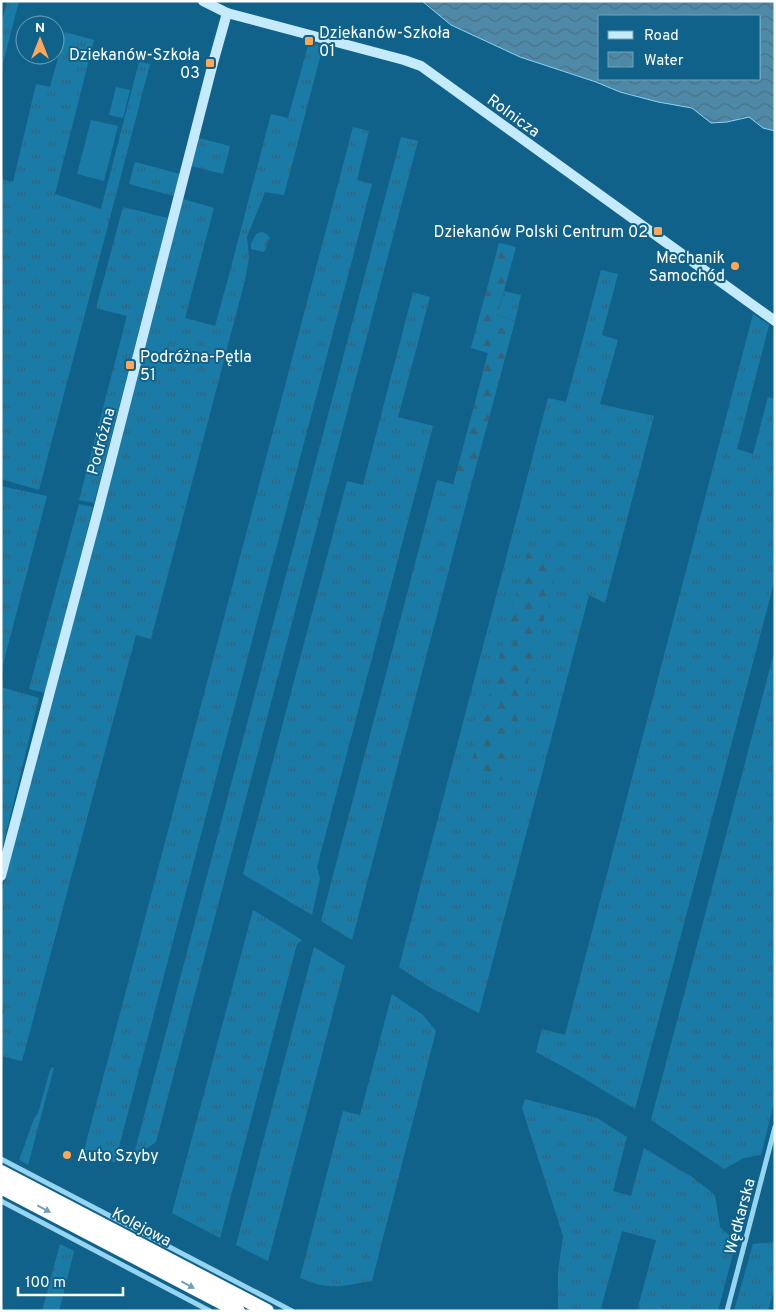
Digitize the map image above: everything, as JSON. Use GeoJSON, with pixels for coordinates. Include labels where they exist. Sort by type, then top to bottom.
{"type":"FeatureCollection","features":[{"type":"Feature","properties":{"kind":"highway","name":"Kolejowa"},"geometry":{"type":"LineString","coordinates":[[1,1172],[267,1311]]}},
{"type":"Feature","properties":{"kind":"highway","name":"Kolejowa"},"geometry":{"type":"LineString","coordinates":[[1,1187],[238,1311]]}},
{"type":"Feature","properties":{"kind":"street","name":"Rolnicza"},"geometry":{"type":"LineString","coordinates":[[203,1],[227,13],[404,60],[420,66],[775,321]]}},
{"type":"Feature","properties":{"kind":"street","name":"Podróżna"},"geometry":{"type":"LineString","coordinates":[[1,876],[227,13]]}},
{"type":"Feature","properties":{"kind":"street","name":"Wędkarska"},"geometry":{"type":"LineString","coordinates":[[727,1311],[775,1127]]}},
{"type":"Feature","properties":{"kind":"street"},"geometry":{"type":"LineString","coordinates":[[1,1159],[292,1311]]}},
{"type":"Feature","properties":{"kind":"street"},"geometry":{"type":"LineString","coordinates":[[1,1201],[210,1311]]}},
{"type":"Feature","properties":{"kind":"green space"},"geometry":{"type":"Polygon","coordinates":[[[7,1],[19,1],[1,71],[1,25],[7,1]]]}},
{"type":"Feature","properties":{"kind":"green space"},"geometry":{"type":"Polygon","coordinates":[[[65,32],[94,40],[55,194],[101,209],[139,62],[150,64],[39,490],[1,479],[1,179],[13,182],[36,84],[50,87],[56,65],[65,65],[65,32]]]}},
{"type":"Feature","properties":{"kind":"green space"},"geometry":{"type":"Polygon","coordinates":[[[309,42],[323,46],[284,195],[265,192],[247,237],[249,258],[245,280],[151,639],[136,635],[22,1061],[1,1056],[1,1020],[4,1010],[1,1009],[1,894],[183,199],[214,208],[185,318],[215,326],[271,114],[288,118],[309,42]]]}},
{"type":"Feature","properties":{"kind":"green space"},"geometry":{"type":"Polygon","coordinates":[[[116,87],[130,90],[123,118],[109,115],[116,87]]]}},
{"type":"Feature","properties":{"kind":"green space"},"geometry":{"type":"Polygon","coordinates":[[[91,120],[118,126],[104,181],[77,174],[91,120]]]}},
{"type":"Feature","properties":{"kind":"green space"},"geometry":{"type":"Polygon","coordinates":[[[353,127],[369,131],[357,180],[372,184],[115,1162],[82,1158],[353,127]]]}},
{"type":"Feature","properties":{"kind":"green space"},"geometry":{"type":"Polygon","coordinates":[[[401,137],[418,141],[156,1142],[133,1158],[401,137]]]}},
{"type":"Feature","properties":{"kind":"green space"},"geometry":{"type":"Polygon","coordinates":[[[198,138],[230,146],[223,174],[191,166],[198,138]]]}},
{"type":"Feature","properties":{"kind":"green space"},"geometry":{"type":"Polygon","coordinates":[[[135,162],[180,174],[174,196],[129,184],[135,162]]]}},
{"type":"Feature","properties":{"kind":"green space"},"geometry":{"type":"Polygon","coordinates":[[[123,207],[168,218],[94,503],[79,500],[127,316],[96,308],[123,207]]]}},
{"type":"Feature","properties":{"kind":"green space"},"geometry":{"type":"Polygon","coordinates":[[[262,232],[270,238],[264,252],[251,249],[251,243],[257,233],[262,232]]]}},
{"type":"Feature","properties":{"kind":"green space"},"geometry":{"type":"Polygon","coordinates":[[[499,243],[516,247],[497,316],[515,321],[470,489],[453,485],[488,353],[471,348],[499,243]]]}},
{"type":"Feature","properties":{"kind":"green space"},"geometry":{"type":"Polygon","coordinates":[[[601,270],[618,274],[602,335],[618,340],[600,404],[654,416],[605,603],[589,595],[479,1013],[431,988],[399,967],[548,398],[566,402],[601,270]]]}},
{"type":"Feature","properties":{"kind":"green space"},"geometry":{"type":"Polygon","coordinates":[[[504,291],[521,295],[515,321],[497,316],[504,291]]]}},
{"type":"Feature","properties":{"kind":"green space"},"geometry":{"type":"Polygon","coordinates":[[[413,292],[430,297],[398,417],[433,426],[317,867],[320,878],[312,915],[243,874],[347,481],[363,485],[413,292]]]}},
{"type":"Feature","properties":{"kind":"green space"},"geometry":{"type":"Polygon","coordinates":[[[753,314],[769,325],[737,449],[753,454],[768,397],[775,399],[775,440],[773,446],[775,447],[775,579],[635,1109],[536,1052],[542,1029],[565,1035],[753,314]]]}},
{"type":"Feature","properties":{"kind":"green space"},"geometry":{"type":"Polygon","coordinates":[[[437,480],[470,489],[352,940],[321,921],[437,480]]]}},
{"type":"Feature","properties":{"kind":"green space"},"geometry":{"type":"Polygon","coordinates":[[[1,486],[47,496],[1,672],[1,486]]]}},
{"type":"Feature","properties":{"kind":"green space"},"geometry":{"type":"Polygon","coordinates":[[[79,504],[93,507],[45,693],[29,689],[79,504]]]}},
{"type":"Feature","properties":{"kind":"green space"},"geometry":{"type":"Polygon","coordinates":[[[529,546],[558,567],[502,781],[469,771],[529,546]]]}},
{"type":"Feature","properties":{"kind":"green space"},"geometry":{"type":"Polygon","coordinates":[[[775,649],[775,1099],[761,1155],[744,1158],[724,1169],[651,1120],[775,649]]]}},
{"type":"Feature","properties":{"kind":"green space"},"geometry":{"type":"Polygon","coordinates":[[[1,687],[39,698],[1,854],[1,687]]]}},
{"type":"Feature","properties":{"kind":"green space"},"geometry":{"type":"Polygon","coordinates":[[[253,910],[302,940],[297,944],[220,1238],[172,1213],[253,910]]]}},
{"type":"Feature","properties":{"kind":"green space"},"geometry":{"type":"Polygon","coordinates":[[[314,947],[345,966],[268,1261],[236,1245],[314,947]]]}},
{"type":"Feature","properties":{"kind":"green space"},"geometry":{"type":"Polygon","coordinates":[[[392,994],[423,1015],[436,1031],[372,1281],[336,1286],[320,1285],[300,1278],[343,1111],[360,1115],[392,994]]]}},
{"type":"Feature","properties":{"kind":"green space"},"geometry":{"type":"Polygon","coordinates":[[[51,1067],[54,1068],[28,1165],[19,1160],[38,1113],[51,1067]]]}},
{"type":"Feature","properties":{"kind":"green space"},"geometry":{"type":"Polygon","coordinates":[[[525,1099],[597,1118],[627,1137],[613,1191],[631,1196],[644,1148],[692,1177],[715,1195],[720,1227],[736,1242],[718,1311],[637,1311],[656,1240],[622,1231],[601,1308],[610,1311],[558,1311],[558,1272],[563,1236],[522,1108],[525,1099]]]}},
{"type":"Feature","properties":{"kind":"green space"},"geometry":{"type":"Polygon","coordinates":[[[775,1242],[775,1286],[768,1311],[734,1311],[753,1244],[775,1242]]]}},
{"type":"Feature","properties":{"kind":"green space"},"geometry":{"type":"Polygon","coordinates":[[[60,1244],[74,1251],[59,1311],[42,1311],[60,1244]]]}},
{"type":"Feature","properties":{"kind":"water"},"geometry":{"type":"Polygon","coordinates":[[[422,1],[775,1],[775,131],[763,128],[749,117],[727,122],[711,123],[692,108],[658,102],[620,92],[596,82],[520,57],[451,25],[422,1]]]}},
{"type":"Feature","properties":{"kind":"place","name":"Dziekanów-Szkoła 01"},"geometry":{"type":"Point","coordinates":[309,41]}},
{"type":"Feature","properties":{"kind":"place","name":"Dziekanów-Szkoła 03"},"geometry":{"type":"Point","coordinates":[210,63]}},
{"type":"Feature","properties":{"kind":"place","name":"Dziekanów Polski Centrum 02"},"geometry":{"type":"Point","coordinates":[658,231]}},
{"type":"Feature","properties":{"kind":"place","name":"Mechanik Samochód"},"geometry":{"type":"Point","coordinates":[735,266]}},
{"type":"Feature","properties":{"kind":"place","name":"Podróżna-Pętla 51"},"geometry":{"type":"Point","coordinates":[130,365]}},
{"type":"Feature","properties":{"kind":"place","name":"Auto Szyby"},"geometry":{"type":"Point","coordinates":[67,1155]}}]}
